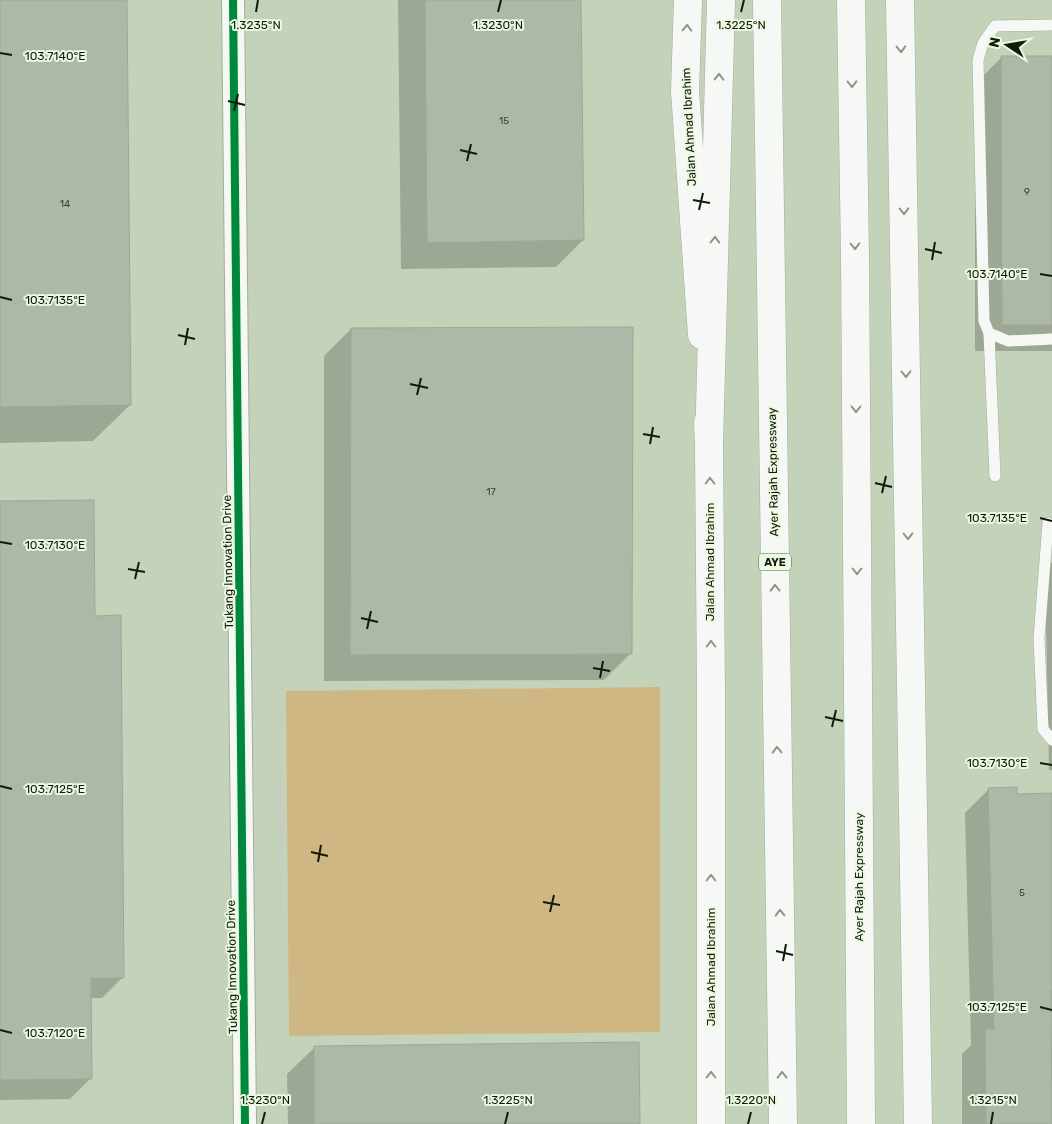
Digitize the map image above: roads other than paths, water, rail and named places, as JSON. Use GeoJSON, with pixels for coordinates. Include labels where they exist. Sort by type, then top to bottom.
{"type":"FeatureCollection","features":[{"type":"Feature","properties":{"kind":"main road","name":"Jalan Ahmad Ibrahim"},"geometry":{"type":"LineString","coordinates":[[688,0],[685,91],[709,446],[711,1124]]}},
{"type":"Feature","properties":{"kind":"main road"},"geometry":{"type":"LineString","coordinates":[[709,446],[721,0]]}},
{"type":"Feature","properties":{"kind":"main road","name":"Ayer Rajah Expressway"},"geometry":{"type":"LineString","coordinates":[[767,0],[783,1124]]}},
{"type":"Feature","properties":{"kind":"main road","name":"Ayer Rajah Expressway"},"geometry":{"type":"LineString","coordinates":[[851,0],[855,256],[860,1124]]}},
{"type":"Feature","properties":{"kind":"main road"},"geometry":{"type":"LineString","coordinates":[[900,0],[918,1124]]}},
{"type":"Feature","properties":{"kind":"street","name":"Tukang Innovation Drive"},"geometry":{"type":"LineString","coordinates":[[233,0],[245,1124]]}},
{"type":"Feature","properties":{"kind":"lane"},"geometry":{"type":"LineString","coordinates":[[994,476],[988,333],[984,321],[978,60],[983,43],[995,26],[1052,25]]}},
{"type":"Feature","properties":{"kind":"lane"},"geometry":{"type":"LineString","coordinates":[[988,333],[1008,341],[1052,339]]}},
{"type":"Feature","properties":{"kind":"lane"},"geometry":{"type":"LineString","coordinates":[[1048,523],[1039,638],[1043,729],[1052,740]]}}]}
